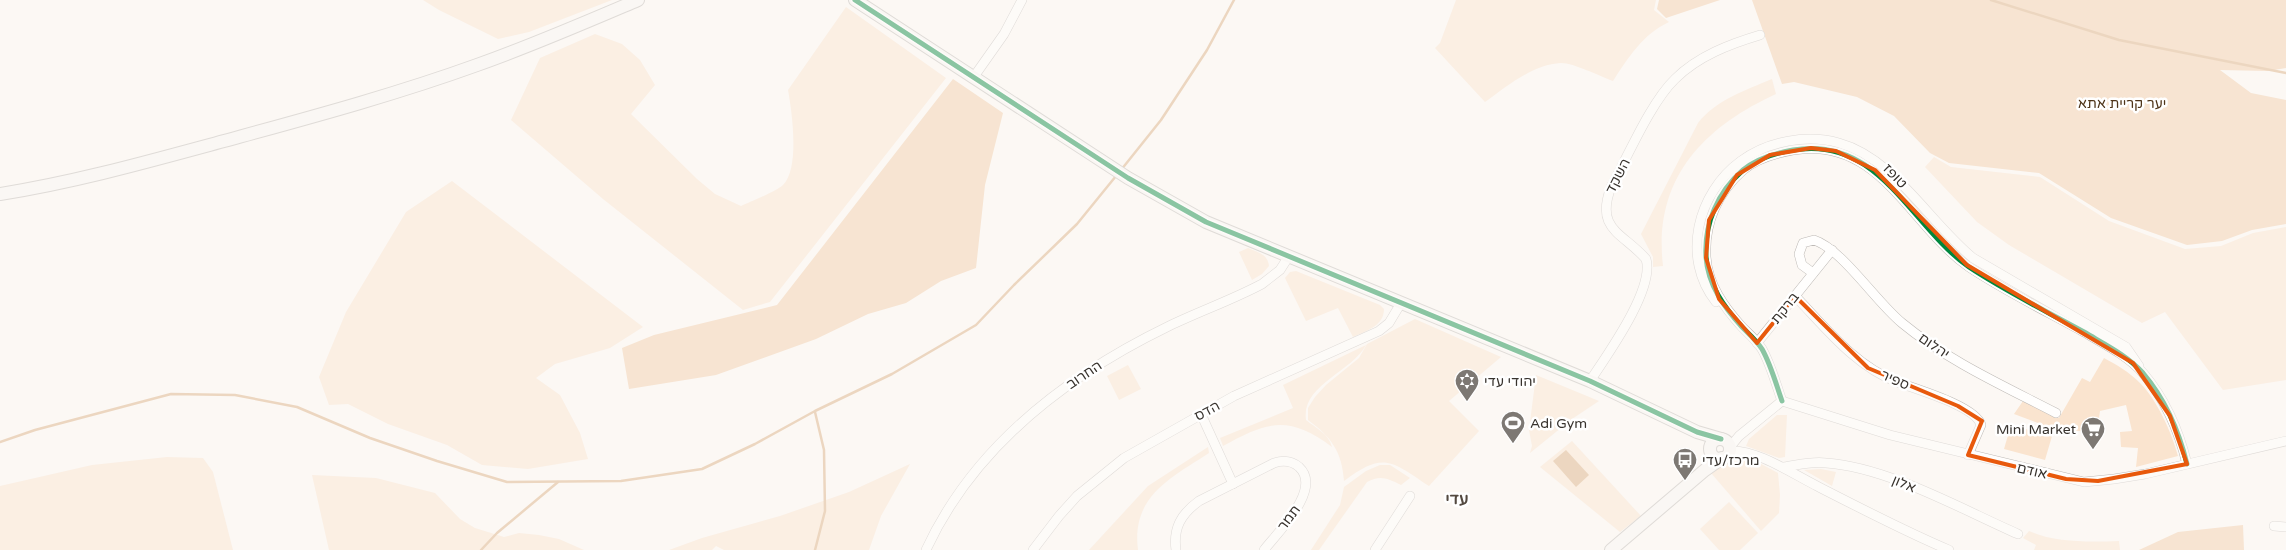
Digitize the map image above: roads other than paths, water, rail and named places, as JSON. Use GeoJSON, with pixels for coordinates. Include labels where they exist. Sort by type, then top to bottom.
{"type":"FeatureCollection","features":[{"type":"Feature","properties":{"kind":"street"},"geometry":{"type":"LineString","coordinates":[[0,194],[49,186],[119,169],[324,113],[475,66],[547,39],[638,0]]}},
{"type":"Feature","properties":{"kind":"street"},"geometry":{"type":"LineString","coordinates":[[855,0],[1128,178],[1206,222],[1590,381],[1697,432],[1721,448],[1742,450],[1775,466],[1784,467],[1815,485],[1949,550]]}},
{"type":"Feature","properties":{"kind":"street"},"geometry":{"type":"LineString","coordinates":[[973,78],[1004,34],[1022,0]]}},
{"type":"Feature","properties":{"kind":"street","name":"השקד"},"geometry":{"type":"LineString","coordinates":[[1590,381],[1628,320],[1647,277],[1646,259],[1617,234],[1605,214],[1606,199],[1611,187],[1660,97],[1676,78],[1715,52],[1760,35]]}},
{"type":"Feature","properties":{"kind":"street","name":"טופז"},"geometry":{"type":"LineString","coordinates":[[1782,401],[1761,348],[1728,312],[1712,284],[1706,258],[1710,220],[1721,195],[1728,185],[1746,168],[1770,155],[1800,148],[1824,149],[1850,156],[1875,170],[1945,246],[1967,265],[2106,345],[2132,363],[2142,372],[2161,400],[2176,428],[2187,464]]}},
{"type":"Feature","properties":{"kind":"street","name":"יהלום"},"geometry":{"type":"LineString","coordinates":[[1813,273],[1802,265],[1799,260],[1799,254],[1804,243],[1814,240],[1832,250],[1882,306],[1922,339],[1958,362],[2056,413]]}},
{"type":"Feature","properties":{"kind":"street"},"geometry":{"type":"LineString","coordinates":[[1813,273],[1832,250]]}},
{"type":"Feature","properties":{"kind":"street","name":"החרוב"},"geometry":{"type":"LineString","coordinates":[[926,550],[958,493],[978,466],[1001,442],[1047,401],[1073,381],[1115,355],[1169,326],[1262,284],[1280,270],[1289,256]]}},
{"type":"Feature","properties":{"kind":"street","name":"ברקת"},"geometry":{"type":"LineString","coordinates":[[1757,343],[1813,273]]}},
{"type":"Feature","properties":{"kind":"street","name":"ספיר"},"geometry":{"type":"LineString","coordinates":[[1795,296],[1868,368],[1895,382],[1958,406],[1977,418],[1981,425],[1968,455]]}},
{"type":"Feature","properties":{"kind":"street","name":"הדס"},"geometry":{"type":"LineString","coordinates":[[1033,550],[1059,516],[1099,476],[1124,458],[1234,396],[1379,331],[1389,323],[1401,303]]}},
{"type":"Feature","properties":{"kind":"street"},"geometry":{"type":"LineString","coordinates":[[1611,550],[1705,470],[1721,448],[1782,401]]}},
{"type":"Feature","properties":{"kind":"street","name":"אודם"},"geometry":{"type":"LineString","coordinates":[[1782,401],[1857,426],[1968,455],[2084,482],[2114,480],[2286,441]]}},
{"type":"Feature","properties":{"kind":"street"},"geometry":{"type":"LineString","coordinates":[[1201,414],[1233,484]]}},
{"type":"Feature","properties":{"kind":"street","name":"תמר"},"geometry":{"type":"LineString","coordinates":[[1176,550],[1174,539],[1176,528],[1180,518],[1188,509],[1199,501],[1280,461],[1290,462],[1303,471],[1306,487],[1304,497],[1264,550]]}},
{"type":"Feature","properties":{"kind":"street","name":"אלון"},"geometry":{"type":"LineString","coordinates":[[1784,467],[1811,462],[1866,470],[1889,477],[2018,534]]}},
{"type":"Feature","properties":{"kind":"street"},"geometry":{"type":"LineString","coordinates":[[1375,550],[1410,496]]}},
{"type":"Feature","properties":{"kind":"street"},"geometry":{"type":"LineString","coordinates":[[2274,526],[2286,527]]}},
{"type":"Feature","properties":{"kind":"waterway"},"geometry":{"type":"LineString","coordinates":[[1121,170],[1161,120],[1207,50],[1234,0]]}},
{"type":"Feature","properties":{"kind":"waterway"},"geometry":{"type":"LineString","coordinates":[[1991,0],[2119,40],[2286,73]]}},
{"type":"Feature","properties":{"kind":"waterway"},"geometry":{"type":"LineString","coordinates":[[0,442],[35,430],[171,394],[235,395],[297,407],[370,438],[507,482],[621,481],[702,469],[892,374],[976,325],[1077,224],[1116,176]]}},
{"type":"Feature","properties":{"kind":"waterway"},"geometry":{"type":"LineString","coordinates":[[815,412],[824,450],[825,511],[815,550]]}},
{"type":"Feature","properties":{"kind":"waterway"},"geometry":{"type":"LineString","coordinates":[[481,550],[497,533],[558,482]]}},
{"type":"Feature","properties":{"kind":"place","name":"יהודי עדי"},"geometry":{"type":"Point","coordinates":[1467,402]}},
{"type":"Feature","properties":{"kind":"place","name":"Adi Gym"},"geometry":{"type":"Point","coordinates":[1513,444]}},
{"type":"Feature","properties":{"kind":"place","name":"Mini Market"},"geometry":{"type":"Point","coordinates":[2093,450]}},
{"type":"Feature","properties":{"kind":"place","name":"מרכז/עדי"},"geometry":{"type":"Point","coordinates":[1685,481]}},
{"type":"Feature","properties":{"kind":"district","name":"עדי"},"geometry":{"type":"Point","coordinates":[1457,499]}},
{"type":"Feature","properties":{"kind":"park label","name":"יער קריית אתא"},"geometry":{"type":"Point","coordinates":[2122,103]}}]}
